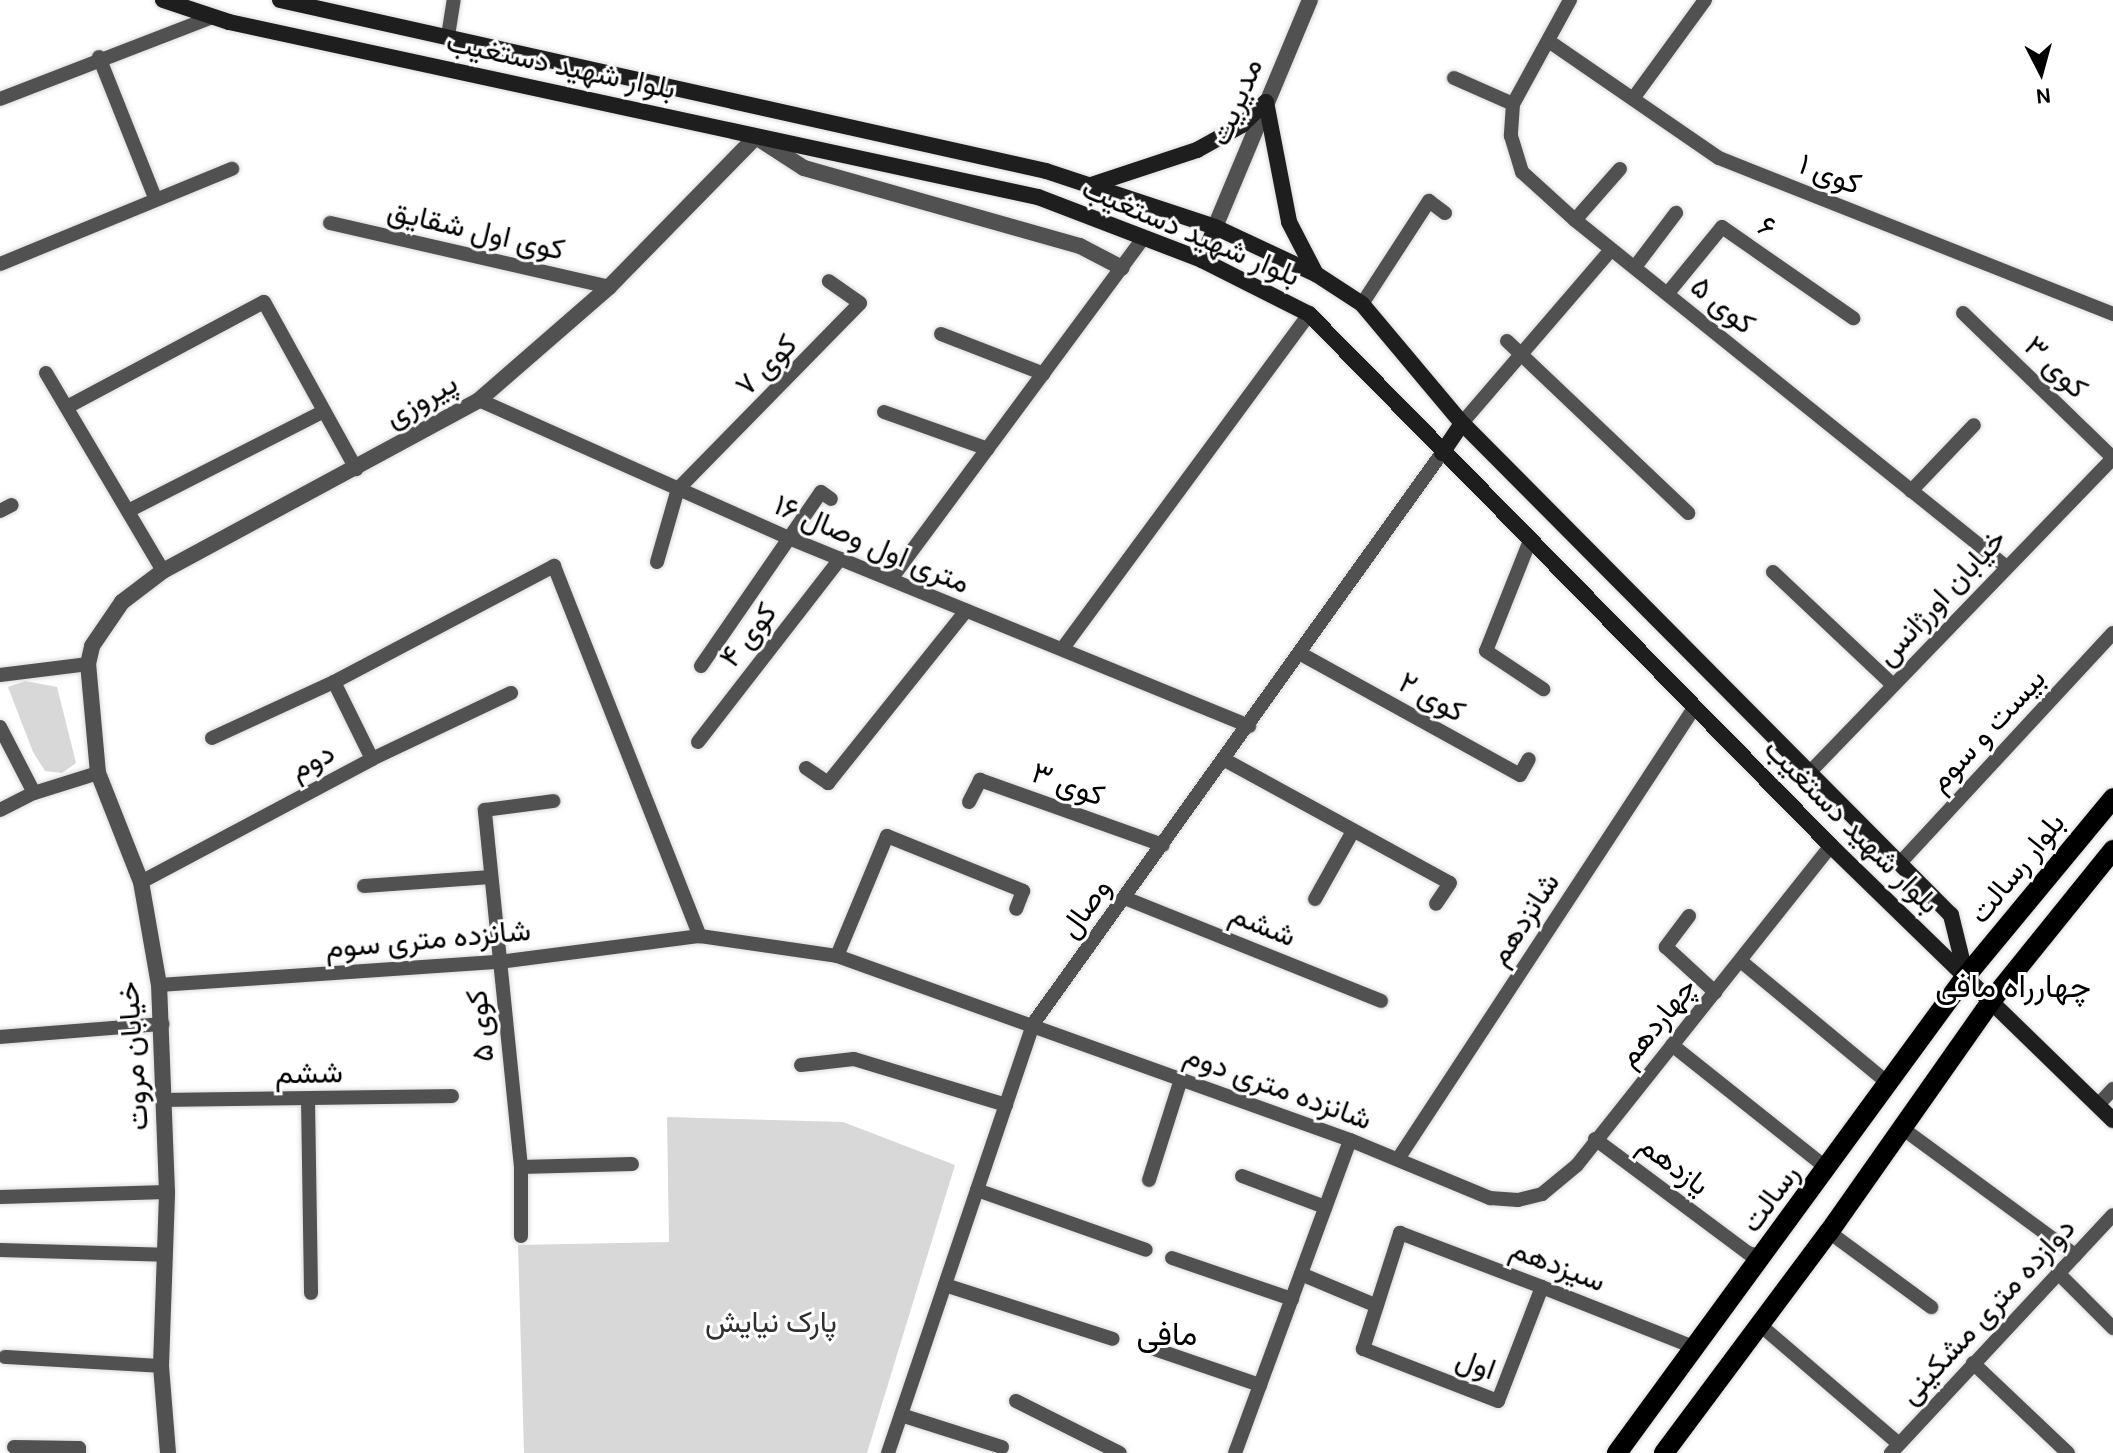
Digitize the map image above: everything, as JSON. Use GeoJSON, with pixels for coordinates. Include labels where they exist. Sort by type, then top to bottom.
{"type":"FeatureCollection","features":[{"type":"Feature","properties":{"kind":"main road","name":"بلوار شهید دستغیب"},"geometry":{"type":"LineString","coordinates":[[163,0],[212,17],[1038,197],[1202,260],[1309,314],[1335,335],[1529,543],[1831,846],[1966,976]]}},
{"type":"Feature","properties":{"kind":"main road","name":"بلوار شهید دستغیب"},"geometry":{"type":"LineString","coordinates":[[280,0],[1091,185],[1215,227],[1316,274],[1362,304],[1462,423],[1951,915],[1966,976]]}},
{"type":"Feature","properties":{"kind":"main road"},"geometry":{"type":"LineString","coordinates":[[1091,185],[1197,150],[1242,125],[1266,102]]}},
{"type":"Feature","properties":{"kind":"main road"},"geometry":{"type":"LineString","coordinates":[[1266,102],[1289,222],[1316,274]]}},
{"type":"Feature","properties":{"kind":"main road"},"geometry":{"type":"LineString","coordinates":[[1202,260],[1215,227]]}},
{"type":"Feature","properties":{"kind":"main road"},"geometry":{"type":"LineString","coordinates":[[1442,453],[1462,423]]}},
{"type":"Feature","properties":{"kind":"main road","name":"بلوار رسالت"},"geometry":{"type":"LineString","coordinates":[[1966,976],[2113,798]]}},
{"type":"Feature","properties":{"kind":"main road"},"geometry":{"type":"LineString","coordinates":[[1664,1453],[1829,1232],[1992,1000],[2113,850]]}},
{"type":"Feature","properties":{"kind":"main road"},"geometry":{"type":"LineString","coordinates":[[1966,976],[2113,1120]]}},
{"type":"Feature","properties":{"kind":"main road","name":"رسالت"},"geometry":{"type":"LineString","coordinates":[[1617,1453],[1764,1257],[1966,976]]}},
{"type":"Feature","properties":{"kind":"main road"},"geometry":{"type":"LineString","coordinates":[[1764,1257],[1794,1277]]}},
{"type":"Feature","properties":{"kind":"street"},"geometry":{"type":"LineString","coordinates":[[448,36],[454,0]]}},
{"type":"Feature","properties":{"kind":"street","name":"مدیریت"},"geometry":{"type":"LineString","coordinates":[[1215,227],[1310,0]]}},
{"type":"Feature","properties":{"kind":"street"},"geometry":{"type":"LineString","coordinates":[[1454,78],[1513,104],[1550,42],[1570,0]]}},
{"type":"Feature","properties":{"kind":"street"},"geometry":{"type":"LineString","coordinates":[[1635,96],[1705,0]]}},
{"type":"Feature","properties":{"kind":"street"},"geometry":{"type":"LineString","coordinates":[[0,99],[99,57],[212,17]]}},
{"type":"Feature","properties":{"kind":"street","name":"کوی ۱"},"geometry":{"type":"LineString","coordinates":[[1550,42],[1635,96],[1719,158],[2113,314]]}},
{"type":"Feature","properties":{"kind":"street"},"geometry":{"type":"LineString","coordinates":[[99,57],[155,198]]}},
{"type":"Feature","properties":{"kind":"street","name":"کوی ۵"},"geometry":{"type":"LineString","coordinates":[[1513,104],[1511,136],[1522,172],[1611,250],[2004,565]]}},
{"type":"Feature","properties":{"kind":"street"},"geometry":{"type":"LineString","coordinates":[[756,137],[804,168],[1080,246],[1122,268]]}},
{"type":"Feature","properties":{"kind":"street","name":"پیروزی"},"geometry":{"type":"LineString","coordinates":[[88,664],[92,646],[122,602],[163,571],[479,400],[609,287],[756,137]]}},
{"type":"Feature","properties":{"kind":"street"},"geometry":{"type":"LineString","coordinates":[[0,264],[232,169]]}},
{"type":"Feature","properties":{"kind":"street"},"geometry":{"type":"LineString","coordinates":[[1575,220],[1620,169]]}},
{"type":"Feature","properties":{"kind":"street"},"geometry":{"type":"LineString","coordinates":[[1362,304],[1429,201],[1445,213]]}},
{"type":"Feature","properties":{"kind":"street"},"geometry":{"type":"LineString","coordinates":[[1635,267],[1676,213]]}},
{"type":"Feature","properties":{"kind":"street","name":"کوی اول شقایق"},"geometry":{"type":"LineString","coordinates":[[330,223],[609,287]]}},
{"type":"Feature","properties":{"kind":"street","name":"۶"},"geometry":{"type":"LineString","coordinates":[[1668,293],[1722,227],[1853,318]]}},
{"type":"Feature","properties":{"kind":"street"},"geometry":{"type":"LineString","coordinates":[[891,579],[1143,239]]}},
{"type":"Feature","properties":{"kind":"street"},"geometry":{"type":"LineString","coordinates":[[1462,423],[1611,250]]}},
{"type":"Feature","properties":{"kind":"street","name":"کوی ۷"},"geometry":{"type":"LineString","coordinates":[[678,489],[860,303],[829,281]]}},
{"type":"Feature","properties":{"kind":"street"},"geometry":{"type":"LineString","coordinates":[[67,407],[264,302],[356,469]]}},
{"type":"Feature","properties":{"kind":"street","name":"کوی ۳"},"geometry":{"type":"LineString","coordinates":[[1963,313],[2113,458]]}},
{"type":"Feature","properties":{"kind":"street"},"geometry":{"type":"LineString","coordinates":[[1063,648],[1309,314]]}},
{"type":"Feature","properties":{"kind":"street"},"geometry":{"type":"LineString","coordinates":[[941,334],[1044,374]]}},
{"type":"Feature","properties":{"kind":"street"},"geometry":{"type":"LineString","coordinates":[[1507,341],[1688,513]]}},
{"type":"Feature","properties":{"kind":"street"},"geometry":{"type":"LineString","coordinates":[[46,373],[163,571]]}},
{"type":"Feature","properties":{"kind":"street","name":"۱۶ متری اول وصال"},"geometry":{"type":"LineString","coordinates":[[479,400],[791,539],[1249,726]]}},
{"type":"Feature","properties":{"kind":"street"},"geometry":{"type":"LineString","coordinates":[[128,511],[324,411]]}},
{"type":"Feature","properties":{"kind":"street"},"geometry":{"type":"LineString","coordinates":[[884,412],[988,449]]}},
{"type":"Feature","properties":{"kind":"street"},"geometry":{"type":"LineString","coordinates":[[1911,491],[1974,425]]}},
{"type":"Feature","properties":{"kind":"street","name":"وصال"},"geometry":{"type":"LineString","coordinates":[[888,1453],[1033,1024],[1301,654],[1442,453]]}},
{"type":"Feature","properties":{"kind":"street","name":"خیابان اورژانس"},"geometry":{"type":"LineString","coordinates":[[1809,773],[2004,565],[2113,458]]}},
{"type":"Feature","properties":{"kind":"street"},"geometry":{"type":"LineString","coordinates":[[657,562],[678,489]]}},
{"type":"Feature","properties":{"kind":"street"},"geometry":{"type":"LineString","coordinates":[[701,666],[821,492],[831,499]]}},
{"type":"Feature","properties":{"kind":"street"},"geometry":{"type":"LineString","coordinates":[[1529,543],[1486,651],[1543,689]]}},
{"type":"Feature","properties":{"kind":"street","name":"کوی ۴"},"geometry":{"type":"LineString","coordinates":[[698,742],[840,559]]}},
{"type":"Feature","properties":{"kind":"street"},"geometry":{"type":"LineString","coordinates":[[212,738],[334,682],[554,566],[700,936]]}},
{"type":"Feature","properties":{"kind":"street"},"geometry":{"type":"LineString","coordinates":[[1773,572],[1893,685]]}},
{"type":"Feature","properties":{"kind":"street"},"geometry":{"type":"LineString","coordinates":[[806,768],[828,783],[966,611]]}},
{"type":"Feature","properties":{"kind":"street","name":"بیست و سوم"},"geometry":{"type":"LineString","coordinates":[[1899,864],[2113,633]]}},
{"type":"Feature","properties":{"kind":"street","name":"کوی ۲"},"geometry":{"type":"LineString","coordinates":[[1301,654],[1520,775],[1529,759]]}},
{"type":"Feature","properties":{"kind":"street"},"geometry":{"type":"LineString","coordinates":[[0,675],[88,664]]}},
{"type":"Feature","properties":{"kind":"street","name":"خیابان مروت"},"geometry":{"type":"LineString","coordinates":[[88,664],[98,773],[141,882],[159,985],[166,1100],[167,1192],[161,1366],[168,1453]]}},
{"type":"Feature","properties":{"kind":"street"},"geometry":{"type":"LineString","coordinates":[[334,682],[372,759]]}},
{"type":"Feature","properties":{"kind":"street","name":"دوم"},"geometry":{"type":"LineString","coordinates":[[141,882],[372,759],[511,693]]}},
{"type":"Feature","properties":{"kind":"street","name":"شانزدهم"},"geometry":{"type":"LineString","coordinates":[[1398,1159],[1694,708]]}},
{"type":"Feature","properties":{"kind":"street"},"geometry":{"type":"LineString","coordinates":[[0,727],[34,793]]}},
{"type":"Feature","properties":{"kind":"street"},"geometry":{"type":"LineString","coordinates":[[1225,760],[1450,883],[1436,904]]}},
{"type":"Feature","properties":{"kind":"street"},"geometry":{"type":"LineString","coordinates":[[0,810],[34,793],[98,773]]}},
{"type":"Feature","properties":{"kind":"street","name":"کوی ۳"},"geometry":{"type":"LineString","coordinates":[[969,802],[980,780],[1163,845]]}},
{"type":"Feature","properties":{"kind":"street","name":"کوی ۵"},"geometry":{"type":"LineString","coordinates":[[521,1236],[521,1167],[485,810],[553,801]]}},
{"type":"Feature","properties":{"kind":"street"},"geometry":{"type":"LineString","coordinates":[[1315,899],[1353,831]]}},
{"type":"Feature","properties":{"kind":"street"},"geometry":{"type":"LineString","coordinates":[[837,956],[887,836],[1023,891],[1016,909]]}},
{"type":"Feature","properties":{"kind":"street","name":"چهاردهم"},"geometry":{"type":"LineString","coordinates":[[1504,1200],[1542,1194],[1561,1182],[1742,962],[1831,846]]}},
{"type":"Feature","properties":{"kind":"street"},"geometry":{"type":"LineString","coordinates":[[364,886],[491,877]]}},
{"type":"Feature","properties":{"kind":"street","name":"ششم"},"geometry":{"type":"LineString","coordinates":[[1125,898],[1381,1001]]}},
{"type":"Feature","properties":{"kind":"street"},"geometry":{"type":"LineString","coordinates":[[1689,916],[1666,947],[1715,992]]}},
{"type":"Feature","properties":{"kind":"street","name":"شانزده متری سوم"},"geometry":{"type":"LineString","coordinates":[[159,985],[499,962],[700,936],[837,956],[1033,1024]]}},
{"type":"Feature","properties":{"kind":"street"},"geometry":{"type":"LineString","coordinates":[[1742,962],[1889,1084]]}},
{"type":"Feature","properties":{"kind":"street"},"geometry":{"type":"LineString","coordinates":[[0,1037],[162,1024]]}},
{"type":"Feature","properties":{"kind":"street","name":"شانزده متری دوم"},"geometry":{"type":"LineString","coordinates":[[1033,1024],[1504,1200]]}},
{"type":"Feature","properties":{"kind":"street"},"geometry":{"type":"LineString","coordinates":[[1672,1045],[1828,1169]]}},
{"type":"Feature","properties":{"kind":"street"},"geometry":{"type":"LineString","coordinates":[[801,1065],[854,1059],[1006,1105]]}},
{"type":"Feature","properties":{"kind":"street"},"geometry":{"type":"LineString","coordinates":[[1149,1180],[1181,1079]]}},
{"type":"Feature","properties":{"kind":"street"},"geometry":{"type":"LineString","coordinates":[[2098,1105],[2113,1089]]}},
{"type":"Feature","properties":{"kind":"street","name":"ششم"},"geometry":{"type":"LineString","coordinates":[[166,1100],[452,1096]]}},
{"type":"Feature","properties":{"kind":"street"},"geometry":{"type":"LineString","coordinates":[[308,1099],[311,1293]]}},
{"type":"Feature","properties":{"kind":"street"},"geometry":{"type":"LineString","coordinates":[[1902,1128],[2075,1255]]}},
{"type":"Feature","properties":{"kind":"street","name":"یازدهم"},"geometry":{"type":"LineString","coordinates":[[1595,1139],[1748,1253],[1764,1257]]}},
{"type":"Feature","properties":{"kind":"street"},"geometry":{"type":"LineString","coordinates":[[1235,1453],[1350,1140]]}},
{"type":"Feature","properties":{"kind":"street"},"geometry":{"type":"LineString","coordinates":[[521,1167],[632,1164]]}},
{"type":"Feature","properties":{"kind":"street"},"geometry":{"type":"LineString","coordinates":[[1242,1176],[1325,1207]]}},
{"type":"Feature","properties":{"kind":"street"},"geometry":{"type":"LineString","coordinates":[[977,1190],[1146,1250]]}},
{"type":"Feature","properties":{"kind":"street"},"geometry":{"type":"LineString","coordinates":[[0,1197],[167,1192]]}},
{"type":"Feature","properties":{"kind":"street","name":"دوازده متری مشکینی"},"geometry":{"type":"LineString","coordinates":[[1895,1448],[2113,1215]]}},
{"type":"Feature","properties":{"kind":"street"},"geometry":{"type":"LineString","coordinates":[[1829,1232],[1931,1307]]}},
{"type":"Feature","properties":{"kind":"street","name":"سیزدهم"},"geometry":{"type":"LineString","coordinates":[[1377,1306],[1400,1233],[1696,1348]]}},
{"type":"Feature","properties":{"kind":"street"},"geometry":{"type":"LineString","coordinates":[[0,1250],[164,1255]]}},
{"type":"Feature","properties":{"kind":"street"},"geometry":{"type":"LineString","coordinates":[[1172,1258],[1292,1299]]}},
{"type":"Feature","properties":{"kind":"street"},"geometry":{"type":"LineString","coordinates":[[2058,1273],[2113,1328]]}},
{"type":"Feature","properties":{"kind":"street"},"geometry":{"type":"LineString","coordinates":[[1301,1274],[1377,1306]]}},
{"type":"Feature","properties":{"kind":"street"},"geometry":{"type":"LineString","coordinates":[[945,1285],[1113,1339]]}},
{"type":"Feature","properties":{"kind":"street","name":"اول"},"geometry":{"type":"LineString","coordinates":[[1377,1306],[1363,1349],[1498,1401],[1542,1287]]}},
{"type":"Feature","properties":{"kind":"street"},"geometry":{"type":"LineString","coordinates":[[1759,1324],[1895,1448]]}},
{"type":"Feature","properties":{"kind":"street"},"geometry":{"type":"LineString","coordinates":[[1154,1349],[1260,1385]]}},
{"type":"Feature","properties":{"kind":"street"},"geometry":{"type":"LineString","coordinates":[[5,1357],[161,1366]]}},
{"type":"Feature","properties":{"kind":"street"},"geometry":{"type":"LineString","coordinates":[[1973,1363],[2068,1453]]}},
{"type":"Feature","properties":{"kind":"street"},"geometry":{"type":"LineString","coordinates":[[1016,1401],[1120,1453]]}},
{"type":"Feature","properties":{"kind":"street"},"geometry":{"type":"LineString","coordinates":[[901,1415],[1002,1447]]}},
{"type":"Feature","properties":{"kind":"street"},"geometry":{"type":"LineString","coordinates":[[14,1447],[79,1448],[79,1453]]}},
{"type":"Feature","properties":{"kind":"green space"},"geometry":{"type":"Polygon","coordinates":[[[25,681],[57,687],[76,763],[62,773],[45,771],[33,752],[8,687],[25,681]]]}},
{"type":"Feature","properties":{"kind":"green space","name":"پارک نیایش"},"geometry":{"type":"Polygon","coordinates":[[[667,1117],[843,1122],[955,1165],[867,1453],[524,1453],[518,1245],[669,1242],[667,1117]]]}},
{"type":"Feature","properties":{"kind":"district","name":"چهارراه مافی"},"geometry":{"type":"Point","coordinates":[2013,987]}},
{"type":"Feature","properties":{"kind":"district","name":"مافی"},"geometry":{"type":"Point","coordinates":[1167,1335]}}]}
